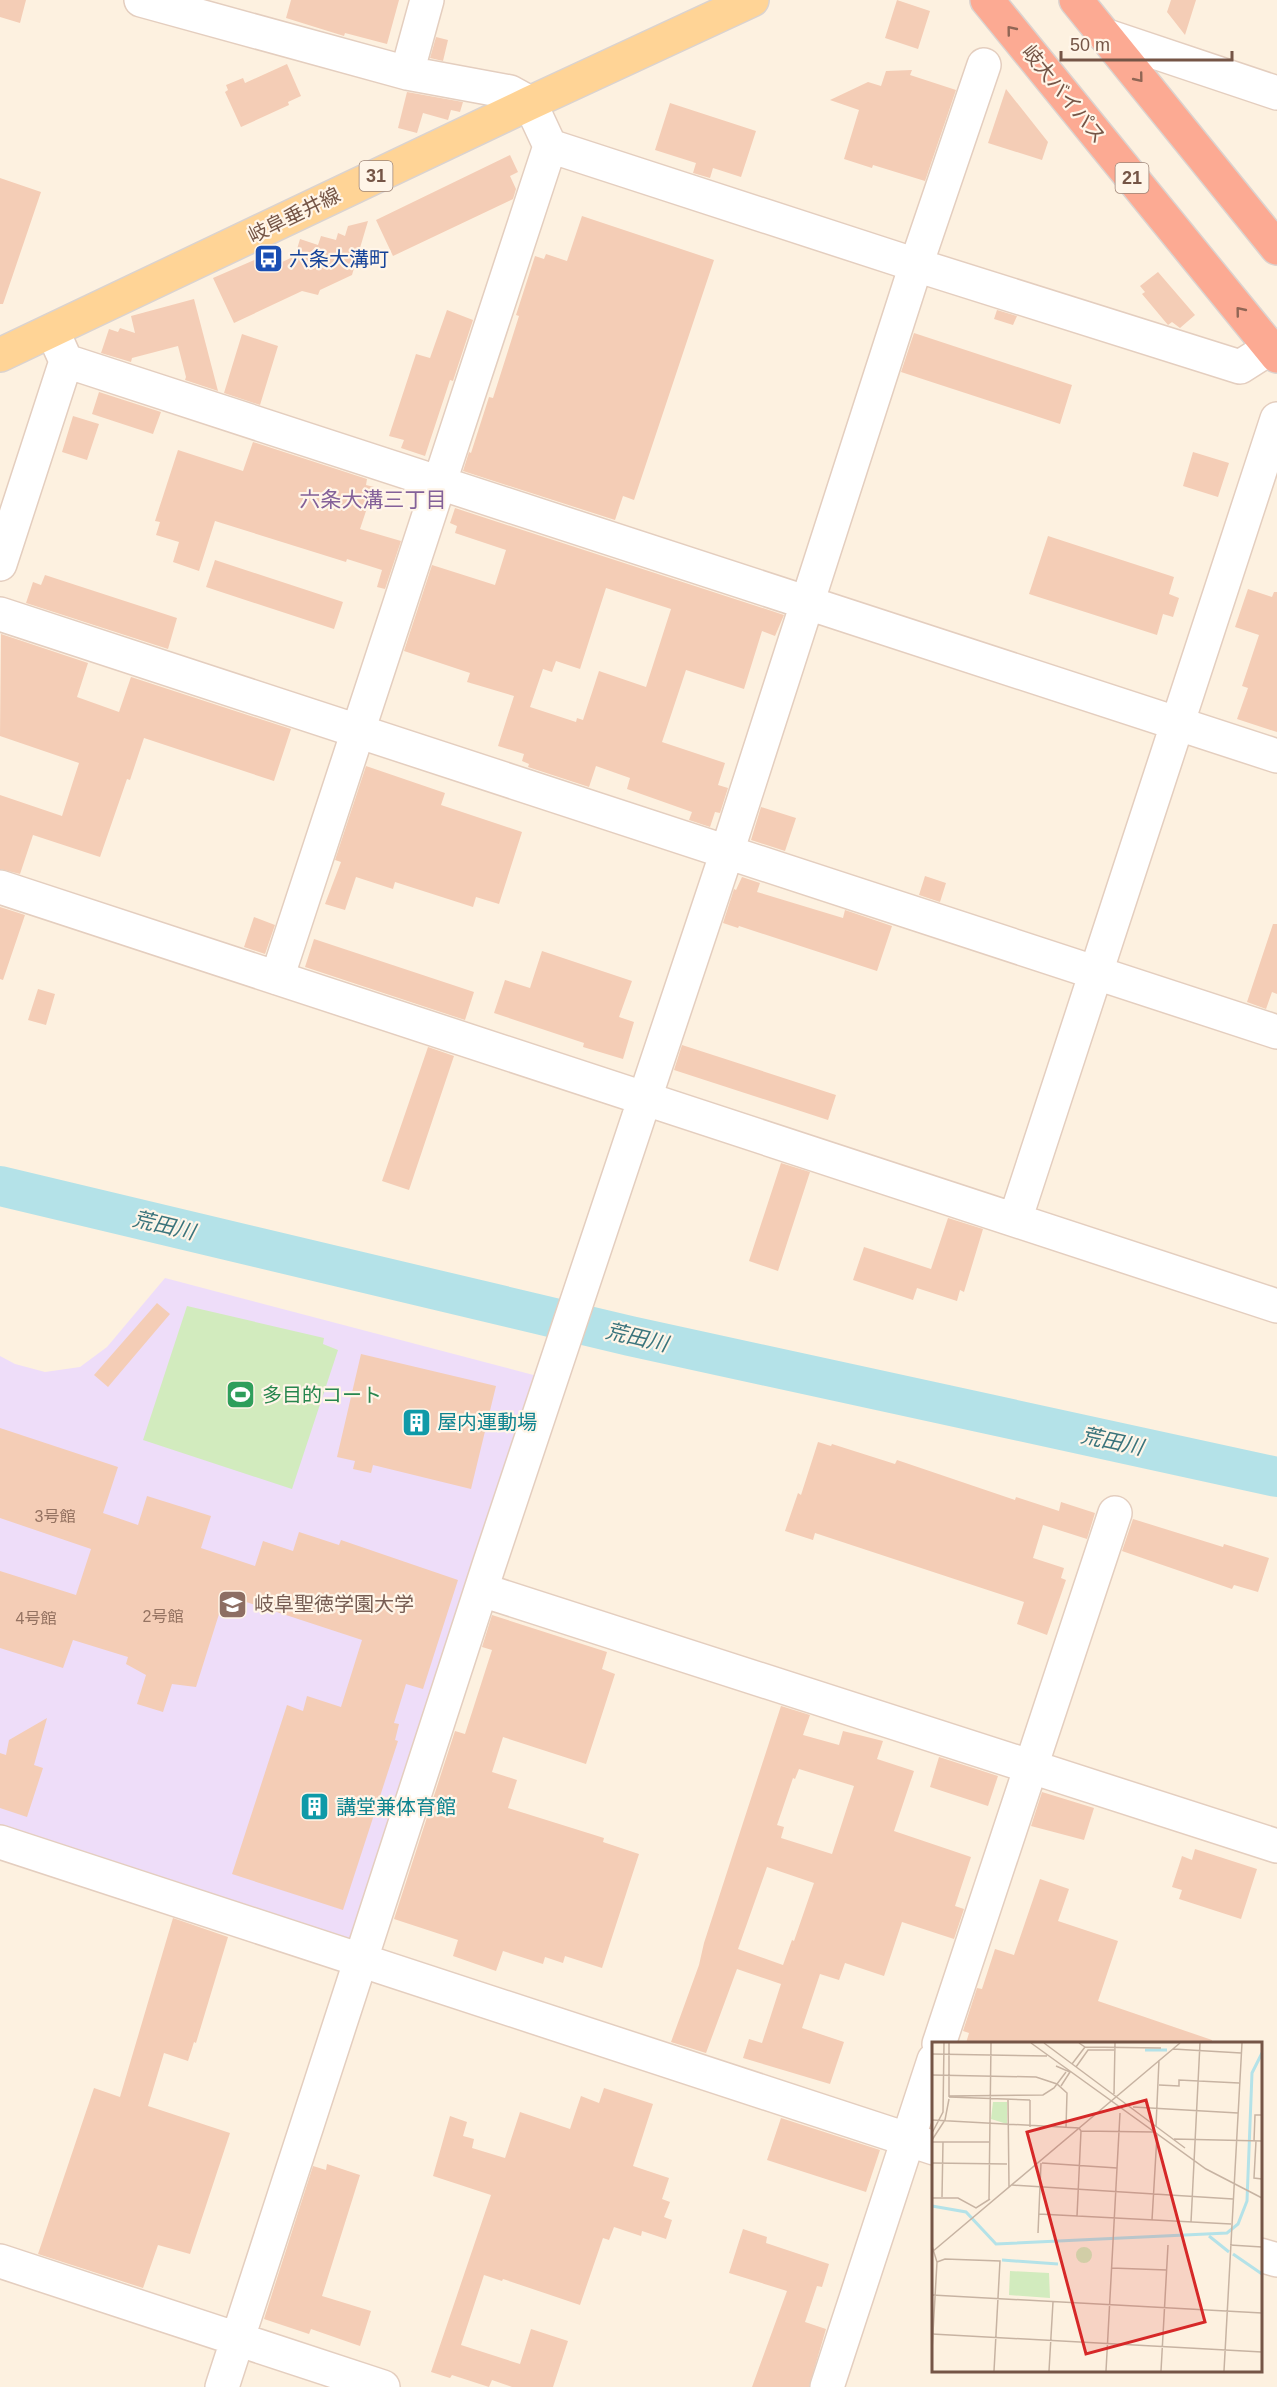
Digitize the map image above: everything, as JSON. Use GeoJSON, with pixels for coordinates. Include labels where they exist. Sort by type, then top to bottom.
{"type":"FeatureCollection","features":[{"type":"Feature","properties":{"kind":"highway","name":"岐大バイパス"},"geometry":{"type":"LineString","coordinates":[[987,0],[1274,352]]}},
{"type":"Feature","properties":{"kind":"highway"},"geometry":{"type":"LineString","coordinates":[[1076,0],[1277,248]]}},
{"type":"Feature","properties":{"kind":"main road","name":"岐阜垂井線"},"geometry":{"type":"LineString","coordinates":[[0,355],[752,0]]}},
{"type":"Feature","properties":{"kind":"street"},"geometry":{"type":"LineString","coordinates":[[141,0],[407,73],[510,92],[530,103],[550,146],[277,978]]}},
{"type":"Feature","properties":{"kind":"street"},"geometry":{"type":"LineString","coordinates":[[407,73],[427,0]]}},
{"type":"Feature","properties":{"kind":"street"},"geometry":{"type":"LineString","coordinates":[[1104,34],[1277,93]]}},
{"type":"Feature","properties":{"kind":"street"},"geometry":{"type":"LineString","coordinates":[[222,2387],[359,1960],[727,852],[916,265],[984,65]]}},
{"type":"Feature","properties":{"kind":"street"},"geometry":{"type":"LineString","coordinates":[[550,146],[1240,367],[1274,352]]}},
{"type":"Feature","properties":{"kind":"street"},"geometry":{"type":"LineString","coordinates":[[0,564],[66,361],[52,331]]}},
{"type":"Feature","properties":{"kind":"street"},"geometry":{"type":"LineString","coordinates":[[66,361],[1277,756]]}},
{"type":"Feature","properties":{"kind":"street"},"geometry":{"type":"LineString","coordinates":[[1015,1220],[1277,419]]}},
{"type":"Feature","properties":{"kind":"street"},"geometry":{"type":"LineString","coordinates":[[0,614],[1277,1032]]}},
{"type":"Feature","properties":{"kind":"street"},"geometry":{"type":"LineString","coordinates":[[0,887],[1277,1306]]}},
{"type":"Feature","properties":{"kind":"street"},"geometry":{"type":"LineString","coordinates":[[939,2042],[1115,1513]]}},
{"type":"Feature","properties":{"kind":"street"},"geometry":{"type":"LineString","coordinates":[[482,1590],[1277,1846]]}},
{"type":"Feature","properties":{"kind":"street"},"geometry":{"type":"LineString","coordinates":[[0,1842],[920,2144]]}},
{"type":"Feature","properties":{"kind":"street"},"geometry":{"type":"LineString","coordinates":[[827,2387],[920,2144],[932,2066]]}},
{"type":"Feature","properties":{"kind":"street"},"geometry":{"type":"LineString","coordinates":[[1262,2255],[1277,2260]]}},
{"type":"Feature","properties":{"kind":"street"},"geometry":{"type":"LineString","coordinates":[[0,2261],[383,2387]]}},
{"type":"Feature","properties":{"kind":"shaded area","name":"岐阜聖徳学園大学"},"geometry":{"type":"Polygon","coordinates":[[[165,1278],[541,1377],[353,1939],[344,1944],[0,1830],[0,1356],[15,1364],[45,1372],[80,1367],[107,1347],[165,1278]]]}},
{"type":"Feature","properties":{"kind":"green space","name":"多目的コート"},"geometry":{"type":"Polygon","coordinates":[[[187,1306],[324,1338],[323,1344],[338,1350],[292,1489],[143,1440],[187,1306]]]}},
{"type":"Feature","properties":{"kind":"building"},"geometry":{"type":"Polygon","coordinates":[[[0,0],[26,0],[20,23],[0,17],[0,0]]]}},
{"type":"Feature","properties":{"kind":"building"},"geometry":{"type":"Polygon","coordinates":[[[291,0],[399,0],[387,44],[345,33],[344,36],[286,18],[291,0]]]}},
{"type":"Feature","properties":{"kind":"building"},"geometry":{"type":"Polygon","coordinates":[[[897,0],[930,11],[918,49],[885,38],[897,0]]]}},
{"type":"Feature","properties":{"kind":"building"},"geometry":{"type":"Polygon","coordinates":[[[1171,0],[1196,0],[1185,35],[1167,12],[1171,0]]]}},
{"type":"Feature","properties":{"kind":"building"},"geometry":{"type":"Polygon","coordinates":[[[436,37],[448,40],[443,61],[430,58],[436,37]]]}},
{"type":"Feature","properties":{"kind":"building"},"geometry":{"type":"Polygon","coordinates":[[[287,64],[301,96],[288,102],[289,105],[241,127],[225,92],[228,90],[226,85],[243,78],[245,83],[287,64]]]}},
{"type":"Feature","properties":{"kind":"building"},"geometry":{"type":"Polygon","coordinates":[[[912,70],[910,75],[956,90],[925,181],[873,165],[872,168],[844,159],[859,110],[830,100],[868,82],[881,86],[886,71],[912,70]]]}},
{"type":"Feature","properties":{"kind":"building"},"geometry":{"type":"Polygon","coordinates":[[[1006,89],[1048,142],[1042,160],[988,143],[1006,89]]]}},
{"type":"Feature","properties":{"kind":"building"},"geometry":{"type":"Polygon","coordinates":[[[407,92],[463,102],[460,112],[451,110],[448,120],[423,113],[417,133],[398,128],[407,92]]]}},
{"type":"Feature","properties":{"kind":"building"},"geometry":{"type":"Polygon","coordinates":[[[670,103],[756,131],[741,177],[713,168],[710,178],[693,173],[696,163],[655,150],[670,103]]]}},
{"type":"Feature","properties":{"kind":"building"},"geometry":{"type":"Polygon","coordinates":[[[510,155],[518,172],[510,176],[516,189],[513,199],[393,256],[376,220],[510,155]]]}},
{"type":"Feature","properties":{"kind":"building"},"geometry":{"type":"Polygon","coordinates":[[[0,178],[41,192],[3,304],[0,304],[0,178]]]}},
{"type":"Feature","properties":{"kind":"building"},"geometry":{"type":"Polygon","coordinates":[[[582,216],[714,260],[634,500],[623,496],[615,520],[463,471],[489,397],[493,398],[535,256],[544,259],[546,254],[567,261],[582,216]]]}},
{"type":"Feature","properties":{"kind":"building"},"geometry":{"type":"Polygon","coordinates":[[[368,221],[352,275],[320,290],[318,295],[302,291],[234,323],[213,278],[259,258],[265,270],[295,256],[300,239],[318,245],[321,236],[336,240],[338,233],[345,236],[348,226],[368,221]]]}},
{"type":"Feature","properties":{"kind":"building"},"geometry":{"type":"Polygon","coordinates":[[[1158,272],[1195,315],[1180,328],[1172,322],[1168,325],[1142,294],[1145,292],[1140,286],[1158,272]]]}},
{"type":"Feature","properties":{"kind":"building"},"geometry":{"type":"Polygon","coordinates":[[[194,299],[218,391],[185,380],[178,346],[132,358],[131,362],[101,353],[109,329],[118,332],[120,328],[135,333],[131,316],[194,299]]]}},
{"type":"Feature","properties":{"kind":"building"},"geometry":{"type":"Polygon","coordinates":[[[447,310],[473,320],[425,456],[401,448],[404,440],[389,436],[416,354],[430,358],[447,310]]]}},
{"type":"Feature","properties":{"kind":"building"},"geometry":{"type":"Polygon","coordinates":[[[997,310],[1017,316],[1013,325],[994,319],[997,310]]]}},
{"type":"Feature","properties":{"kind":"building"},"geometry":{"type":"Polygon","coordinates":[[[914,333],[1072,385],[1060,424],[901,372],[914,333]]]}},
{"type":"Feature","properties":{"kind":"building"},"geometry":{"type":"Polygon","coordinates":[[[242,334],[278,346],[260,405],[224,393],[242,334]]]}},
{"type":"Feature","properties":{"kind":"building"},"geometry":{"type":"Polygon","coordinates":[[[99,392],[161,412],[153,434],[92,414],[99,392]]]}},
{"type":"Feature","properties":{"kind":"building"},"geometry":{"type":"Polygon","coordinates":[[[73,416],[99,424],[87,460],[62,452],[73,416]]]}},
{"type":"Feature","properties":{"kind":"building"},"geometry":{"type":"Polygon","coordinates":[[[253,442],[367,479],[366,485],[374,487],[360,529],[401,541],[385,589],[377,587],[382,570],[347,559],[346,562],[215,521],[199,571],[173,562],[179,542],[156,535],[160,522],[155,521],[178,450],[243,471],[253,442]]]}},
{"type":"Feature","properties":{"kind":"building"},"geometry":{"type":"Polygon","coordinates":[[[1193,452],[1229,463],[1218,497],[1183,486],[1193,452]]]}},
{"type":"Feature","properties":{"kind":"building"},"geometry":{"type":"Polygon","coordinates":[[[455,508],[784,615],[775,636],[762,631],[744,689],[686,670],[662,742],[725,763],[718,785],[728,788],[720,813],[715,812],[710,827],[689,820],[692,812],[627,789],[630,778],[596,766],[589,787],[528,767],[529,764],[522,761],[524,754],[498,746],[514,696],[467,682],[470,673],[404,651],[432,565],[495,585],[506,550],[455,533],[457,526],[450,523],[455,508]],[[606,588],[580,669],[556,661],[552,672],[543,669],[530,707],[576,722],[577,718],[583,720],[599,671],[646,687],[671,609],[606,588]]]}},
{"type":"Feature","properties":{"kind":"building"},"geometry":{"type":"Polygon","coordinates":[[[1048,536],[1174,577],[1169,594],[1179,598],[1173,617],[1163,614],[1157,635],[1029,594],[1048,536]]]}},
{"type":"Feature","properties":{"kind":"building"},"geometry":{"type":"Polygon","coordinates":[[[215,560],[343,602],[334,629],[206,587],[215,560]]]}},
{"type":"Feature","properties":{"kind":"building"},"geometry":{"type":"Polygon","coordinates":[[[45,575],[177,618],[168,649],[26,603],[33,582],[41,585],[45,575]]]}},
{"type":"Feature","properties":{"kind":"building"},"geometry":{"type":"Polygon","coordinates":[[[1248,589],[1272,597],[1274,592],[1277,592],[1277,732],[1237,719],[1248,688],[1242,686],[1259,635],[1235,627],[1248,589]]]}},
{"type":"Feature","properties":{"kind":"building"},"geometry":{"type":"Polygon","coordinates":[[[1,634],[88,663],[77,697],[119,712],[131,677],[291,729],[274,781],[144,738],[100,857],[33,835],[20,874],[0,869],[0,795],[62,816],[79,763],[0,736],[1,634]]]}},
{"type":"Feature","properties":{"kind":"building"},"geometry":{"type":"Polygon","coordinates":[[[366,766],[445,793],[441,805],[522,832],[499,904],[476,897],[473,907],[395,882],[393,889],[356,877],[345,910],[325,904],[341,862],[335,860],[366,766]]]}},
{"type":"Feature","properties":{"kind":"building"},"geometry":{"type":"Polygon","coordinates":[[[761,807],[796,818],[785,851],[751,840],[761,807]]]}},
{"type":"Feature","properties":{"kind":"building"},"geometry":{"type":"Polygon","coordinates":[[[925,876],[946,883],[940,902],[919,895],[925,876]]]}},
{"type":"Feature","properties":{"kind":"building"},"geometry":{"type":"Polygon","coordinates":[[[742,877],[760,883],[757,892],[843,918],[845,910],[892,926],[877,971],[739,926],[738,928],[723,923],[734,889],[736,890],[742,877]]]}},
{"type":"Feature","properties":{"kind":"building"},"geometry":{"type":"Polygon","coordinates":[[[0,907],[25,915],[3,980],[0,979],[0,907]]]}},
{"type":"Feature","properties":{"kind":"building"},"geometry":{"type":"Polygon","coordinates":[[[254,917],[275,925],[265,954],[244,947],[254,917]]]}},
{"type":"Feature","properties":{"kind":"building"},"geometry":{"type":"Polygon","coordinates":[[[1273,924],[1277,924],[1277,994],[1272,992],[1266,1009],[1247,1002],[1273,924]]]}},
{"type":"Feature","properties":{"kind":"building"},"geometry":{"type":"Polygon","coordinates":[[[314,939],[474,992],[465,1020],[305,967],[314,939]]]}},
{"type":"Feature","properties":{"kind":"building"},"geometry":{"type":"Polygon","coordinates":[[[542,951],[632,981],[619,1017],[634,1022],[623,1059],[583,1047],[584,1043],[494,1013],[505,980],[530,988],[542,951]]]}},
{"type":"Feature","properties":{"kind":"building"},"geometry":{"type":"Polygon","coordinates":[[[38,989],[55,994],[46,1025],[28,1020],[38,989]]]}},
{"type":"Feature","properties":{"kind":"building"},"geometry":{"type":"Polygon","coordinates":[[[682,1045],[836,1095],[828,1120],[674,1070],[682,1045]]]}},
{"type":"Feature","properties":{"kind":"building"},"geometry":{"type":"Polygon","coordinates":[[[428,1047],[454,1056],[409,1190],[382,1181],[428,1047]]]}},
{"type":"Feature","properties":{"kind":"building"},"geometry":{"type":"Polygon","coordinates":[[[781,1163],[810,1172],[778,1271],[749,1261],[781,1163]]]}},
{"type":"Feature","properties":{"kind":"building"},"geometry":{"type":"Polygon","coordinates":[[[948,1218],[983,1229],[964,1292],[960,1290],[957,1301],[917,1288],[913,1300],[853,1280],[864,1247],[931,1269],[948,1218]]]}},
{"type":"Feature","properties":{"kind":"building"},"geometry":{"type":"Polygon","coordinates":[[[157,1303],[170,1314],[108,1387],[94,1375],[157,1303]]]}},
{"type":"Feature","properties":{"kind":"building","name":"屋内運動場"},"geometry":{"type":"Polygon","coordinates":[[[361,1354],[496,1386],[471,1489],[373,1465],[371,1473],[353,1469],[355,1461],[337,1457],[361,1354]]]}},
{"type":"Feature","properties":{"kind":"building"},"geometry":{"type":"Polygon","coordinates":[[[0,1428],[118,1467],[103,1513],[138,1525],[147,1496],[211,1516],[201,1548],[255,1566],[263,1541],[293,1551],[299,1532],[339,1545],[341,1540],[458,1580],[423,1689],[406,1684],[394,1723],[399,1724],[395,1740],[398,1741],[343,1910],[232,1874],[287,1705],[303,1711],[307,1696],[341,1707],[362,1640],[225,1595],[196,1687],[172,1684],[163,1712],[137,1704],[146,1675],[126,1664],[128,1657],[73,1640],[63,1668],[0,1648],[0,1571],[76,1595],[91,1549],[0,1518],[0,1428]]]}},
{"type":"Feature","properties":{"kind":"building"},"geometry":{"type":"Polygon","coordinates":[[[818,1442],[831,1446],[832,1444],[895,1464],[897,1460],[1015,1500],[1016,1497],[1059,1511],[1061,1502],[1095,1513],[1087,1539],[1043,1525],[1033,1558],[1064,1568],[1061,1578],[1066,1580],[1047,1635],[1017,1624],[1024,1602],[815,1533],[813,1540],[785,1531],[798,1493],[801,1495],[818,1442]]]}},
{"type":"Feature","properties":{"kind":"building"},"geometry":{"type":"Polygon","coordinates":[[[1133,1519],[1223,1547],[1224,1544],[1269,1558],[1258,1592],[1234,1585],[1232,1589],[1122,1551],[1133,1519]]]}},
{"type":"Feature","properties":{"kind":"building"},"geometry":{"type":"Polygon","coordinates":[[[492,1615],[607,1652],[602,1669],[615,1674],[586,1764],[503,1737],[492,1772],[517,1780],[508,1808],[604,1838],[603,1842],[639,1854],[602,1968],[565,1956],[563,1963],[545,1957],[543,1964],[503,1951],[496,1971],[453,1956],[458,1940],[394,1919],[455,1731],[465,1734],[492,1650],[482,1647],[492,1615]]]}},
{"type":"Feature","properties":{"kind":"building"},"geometry":{"type":"Polygon","coordinates":[[[781,1706],[810,1715],[803,1735],[839,1745],[843,1731],[883,1741],[877,1759],[914,1771],[894,1831],[971,1857],[955,1906],[964,1909],[954,1939],[902,1922],[884,1976],[845,1963],[839,1980],[820,1974],[802,2028],[844,2042],[830,2084],[743,2058],[749,2039],[762,2043],[781,1984],[737,1969],[706,2053],[671,2042],[699,1965],[704,1943],[781,1706]],[[799,1769],[795,1779],[793,1778],[777,1825],[784,1827],[781,1838],[832,1854],[854,1786],[799,1769]],[[767,1867],[738,1949],[783,1965],[792,1940],[794,1941],[814,1883],[767,1867]]]}},
{"type":"Feature","properties":{"kind":"building"},"geometry":{"type":"Polygon","coordinates":[[[47,1718],[34,1765],[43,1768],[27,1817],[0,1808],[0,1753],[6,1755],[9,1740],[47,1718]]]}},
{"type":"Feature","properties":{"kind":"building"},"geometry":{"type":"Polygon","coordinates":[[[939,1757],[998,1776],[988,1806],[930,1787],[939,1757]]]}},
{"type":"Feature","properties":{"kind":"building"},"geometry":{"type":"Polygon","coordinates":[[[1042,1792],[1094,1808],[1084,1840],[1031,1826],[1042,1792]]]}},
{"type":"Feature","properties":{"kind":"building"},"geometry":{"type":"Polygon","coordinates":[[[1195,1849],[1257,1869],[1241,1919],[1179,1899],[1182,1890],[1172,1887],[1182,1856],[1192,1860],[1195,1849]]]}},
{"type":"Feature","properties":{"kind":"building"},"geometry":{"type":"Polygon","coordinates":[[[1040,1879],[1069,1889],[1058,1921],[1118,1941],[1098,2001],[1212,2040],[1212,2042],[966,2042],[969,2033],[963,2031],[977,1988],[982,1989],[995,1949],[1014,1955],[1040,1879]]]}},
{"type":"Feature","properties":{"kind":"building"},"geometry":{"type":"Polygon","coordinates":[[[173,1918],[228,1937],[196,2043],[194,2042],[188,2061],[164,2053],[148,2106],[230,2133],[190,2254],[158,2245],[143,2288],[38,2254],[94,2088],[120,2097],[173,1918]]]}},
{"type":"Feature","properties":{"kind":"building"},"geometry":{"type":"Polygon","coordinates":[[[604,2088],[653,2104],[633,2166],[669,2178],[662,2199],[670,2202],[664,2217],[672,2220],[666,2239],[642,2231],[641,2236],[614,2227],[609,2240],[603,2238],[580,2305],[503,2279],[502,2281],[484,2275],[461,2345],[520,2364],[531,2329],[568,2341],[553,2387],[512,2387],[492,2380],[489,2387],[452,2375],[450,2378],[431,2372],[491,2195],[433,2176],[450,2116],[467,2122],[463,2136],[474,2139],[472,2148],[505,2158],[520,2112],[570,2129],[581,2096],[599,2103],[604,2088]]]}},
{"type":"Feature","properties":{"kind":"building"},"geometry":{"type":"Polygon","coordinates":[[[781,2118],[880,2150],[866,2192],[767,2160],[781,2118]]]}},
{"type":"Feature","properties":{"kind":"building"},"geometry":{"type":"Polygon","coordinates":[[[327,2164],[360,2175],[322,2296],[371,2311],[360,2346],[311,2329],[309,2334],[264,2319],[313,2166],[326,2170],[327,2164]]]}},
{"type":"Feature","properties":{"kind":"building"},"geometry":{"type":"Polygon","coordinates":[[[743,2229],[767,2237],[766,2243],[829,2264],[822,2287],[817,2286],[805,2322],[826,2329],[809,2387],[752,2387],[787,2291],[729,2273],[743,2229]]]}},
{"type":"Feature","properties":{"kind":"waterway","name":"荒田川"},"geometry":{"type":"LineString","coordinates":[[0,1186],[630,1336],[1277,1477]]}},
{"type":"Feature","properties":{"kind":"place","name":"六条大溝町"},"geometry":{"type":"Point","coordinates":[268,259]}},
{"type":"Feature","properties":{"kind":"place","name":"多目的コート"},"geometry":{"type":"Point","coordinates":[241,1395]}},
{"type":"Feature","properties":{"kind":"place","name":"屋内運動場"},"geometry":{"type":"Point","coordinates":[416,1422]}},
{"type":"Feature","properties":{"kind":"place","name":"岐阜聖徳学園大学"},"geometry":{"type":"Point","coordinates":[233,1604]}},
{"type":"Feature","properties":{"kind":"place","name":"講堂兼体育館"},"geometry":{"type":"Point","coordinates":[315,1807]}},
{"type":"Feature","properties":{"kind":"district","name":"六条大溝三丁目"},"geometry":{"type":"Point","coordinates":[373,499]}}]}
